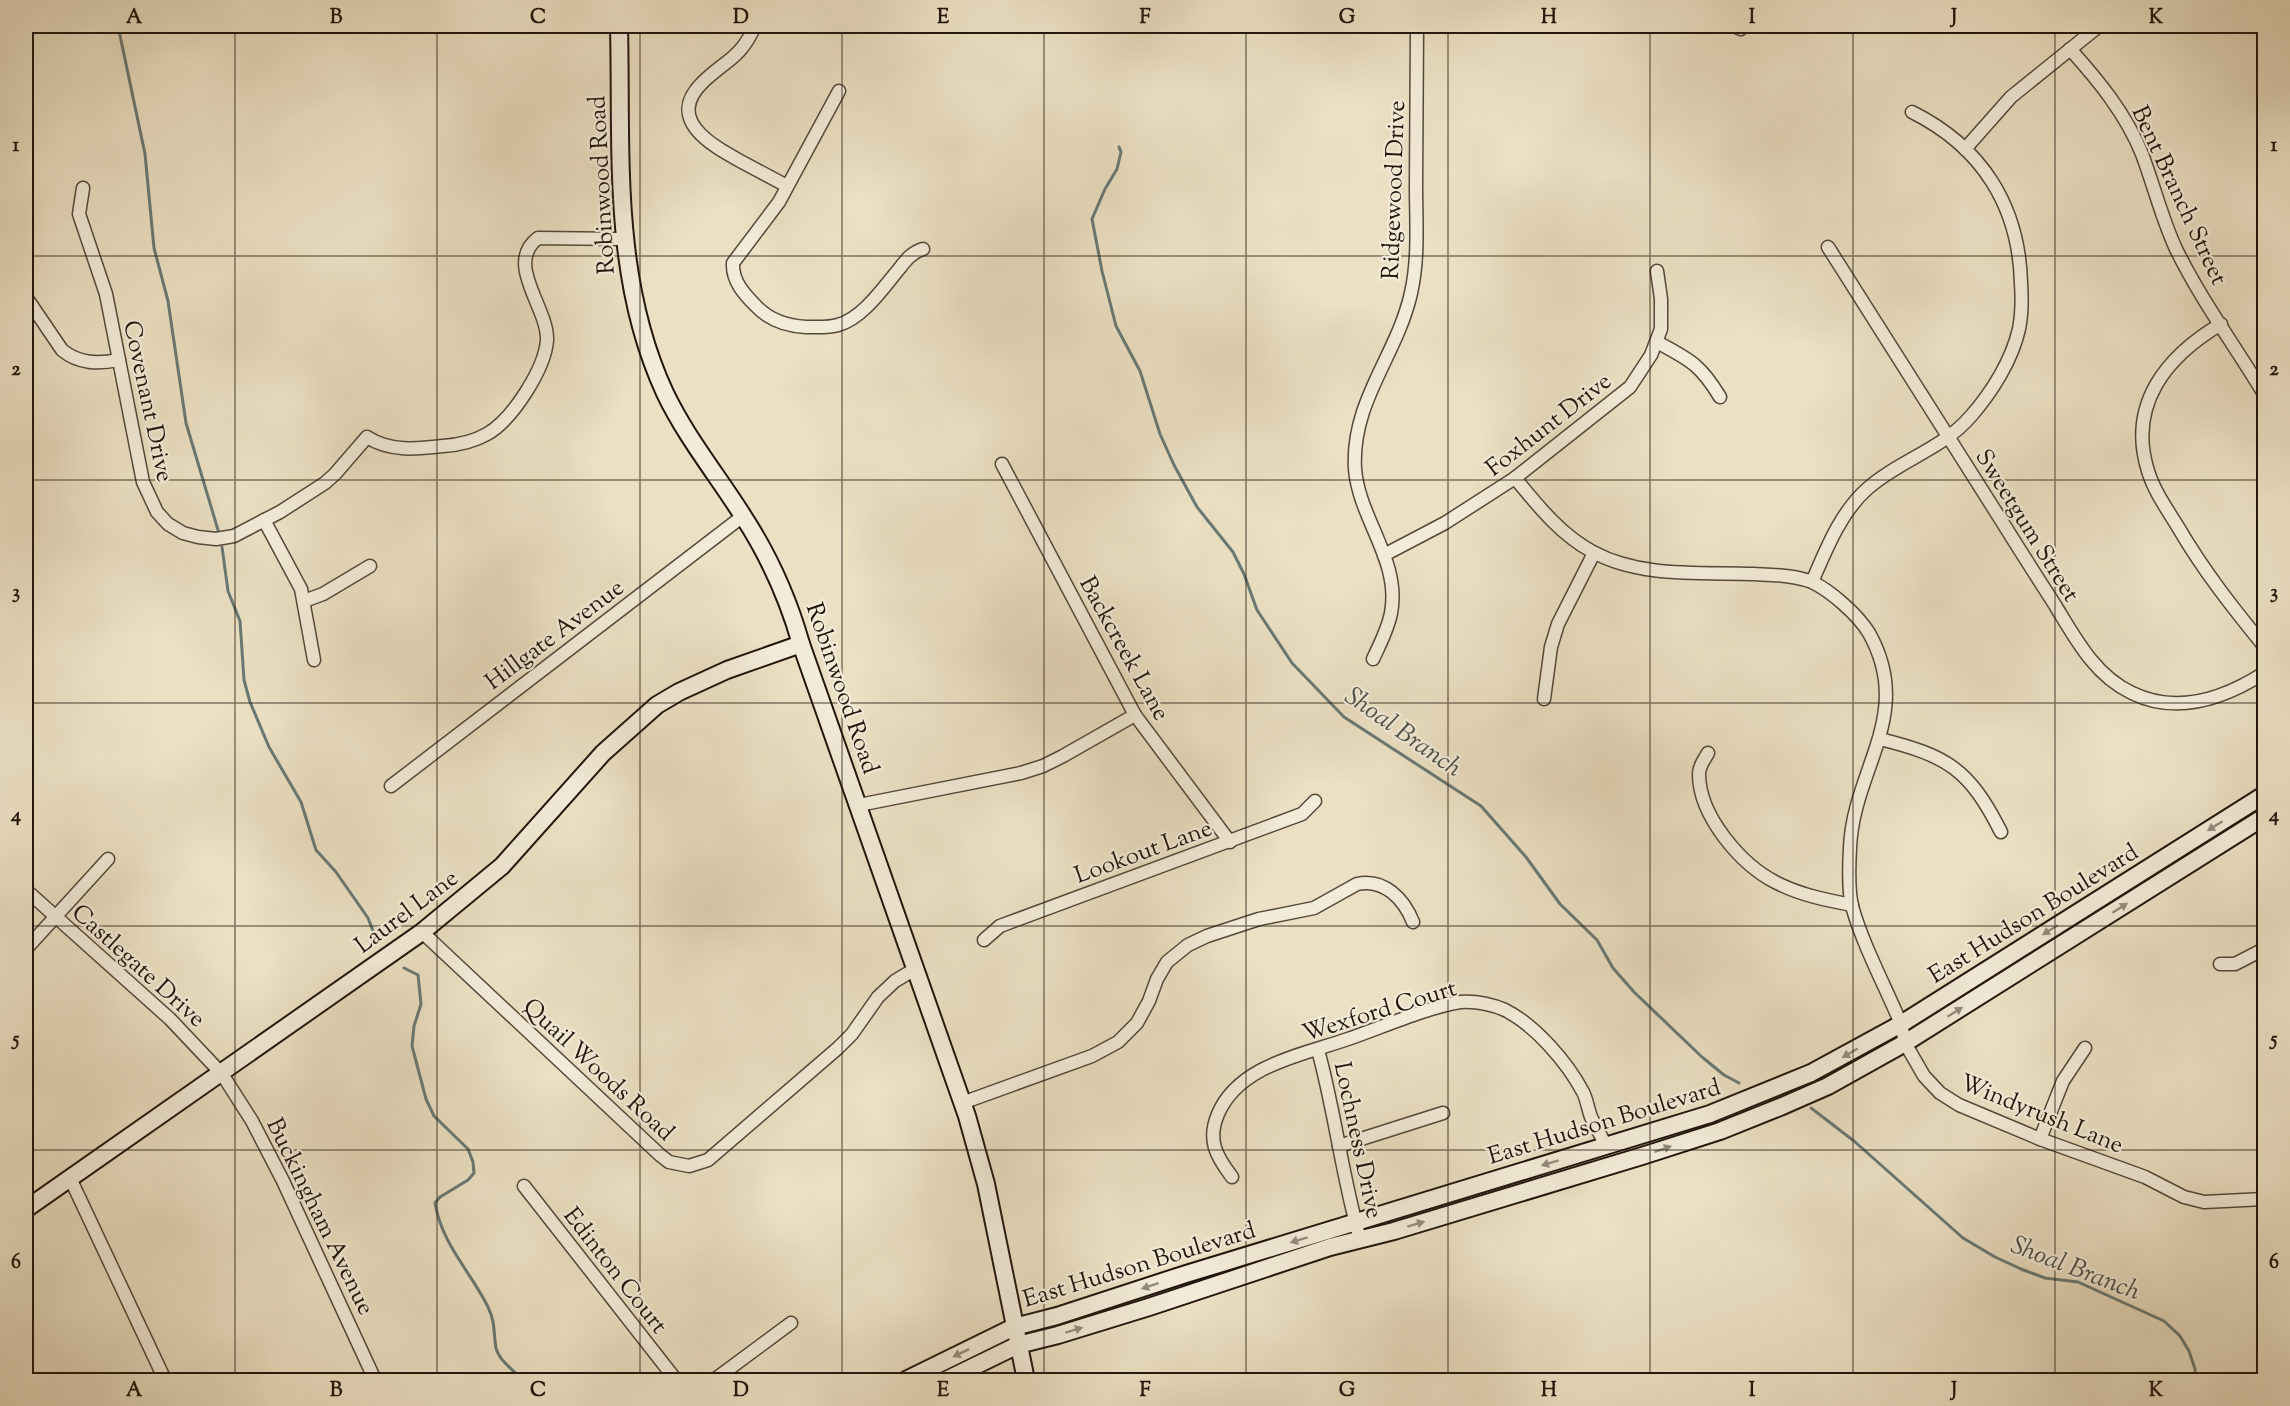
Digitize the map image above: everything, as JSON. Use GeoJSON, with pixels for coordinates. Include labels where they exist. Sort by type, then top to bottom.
{"type":"FeatureCollection","features":[{"type":"Feature","properties":{"kind":"main road","name":"Robinwood Road"},"geometry":{"type":"LineString","coordinates":[[619,26],[623,239],[642,334],[665,393],[698,450],[743,516],[775,572],[789,605],[962,1103],[986,1184],[1026,1380]]}},
{"type":"Feature","properties":{"kind":"main road","name":"Laurel Lane"},"geometry":{"type":"LineString","coordinates":[[26,1209],[422,932],[502,866],[603,753],[657,705],[727,670],[801,644]]}},
{"type":"Feature","properties":{"kind":"main road","name":"East Hudson Boulevard"},"geometry":{"type":"LineString","coordinates":[[946,1380],[1018,1345],[1069,1332],[1606,1146],[1741,1103],[1831,1064],[1901,1024],[2265,795]]}},
{"type":"Feature","properties":{"kind":"main road","name":"East Hudson Boulevard"},"geometry":{"type":"LineString","coordinates":[[906,1380],[1014,1327],[1358,1231],[1394,1231],[1720,1131],[1780,1107],[1827,1086],[1905,1043],[2265,817]]}},
{"type":"Feature","properties":{"kind":"main road"},"geometry":{"type":"LineString","coordinates":[[1606,1146],[1607,1167]]}},
{"type":"Feature","properties":{"kind":"street"},"geometry":{"type":"LineString","coordinates":[[755,26],[742,50],[703,82],[696,91],[690,104],[689,115],[696,131],[712,145],[787,186]]}},
{"type":"Feature","properties":{"kind":"street","name":"Ridgewood Drive"},"geometry":{"type":"LineString","coordinates":[[1373,659],[1388,626],[1393,601],[1390,574],[1384,555],[1359,495],[1355,450],[1363,409],[1401,324],[1414,278],[1417,225],[1417,26]]}},
{"type":"Feature","properties":{"kind":"street"},"geometry":{"type":"LineString","coordinates":[[1965,148],[2011,97],[2099,26]]}},
{"type":"Feature","properties":{"kind":"street","name":"Bent Branch Street"},"geometry":{"type":"LineString","coordinates":[[2070,49],[2099,81],[2126,123],[2141,152],[2176,247],[2189,274],[2265,394]]}},
{"type":"Feature","properties":{"kind":"street"},"geometry":{"type":"LineString","coordinates":[[839,91],[769,217],[733,263],[733,276],[739,287],[755,305],[773,319],[799,326],[820,327],[845,323],[874,299],[912,254],[923,249]]}},
{"type":"Feature","properties":{"kind":"street"},"geometry":{"type":"LineString","coordinates":[[1812,582],[1840,524],[1865,490],[1880,478],[1948,437],[1970,418],[2001,373],[2019,329],[2022,293],[2021,268],[2014,229],[1996,189],[1987,174],[1965,148],[1935,124],[1912,112]]}},
{"type":"Feature","properties":{"kind":"street","name":"Covenant Drive"},"geometry":{"type":"LineString","coordinates":[[83,188],[79,214],[106,294],[143,482],[157,513],[168,524],[183,533],[216,539],[234,536],[325,483],[367,438],[390,448],[440,447],[472,441],[501,425],[530,384],[544,355],[547,339],[544,322],[526,276],[525,257],[531,243],[538,237],[623,239]]}},
{"type":"Feature","properties":{"kind":"street","name":"Sweetgum Street"},"geometry":{"type":"LineString","coordinates":[[1828,247],[2083,649],[2098,667],[2120,686],[2152,701],[2185,703],[2226,694],[2265,673]]}},
{"type":"Feature","properties":{"kind":"street","name":"Foxhunt Drive"},"geometry":{"type":"LineString","coordinates":[[1384,555],[1444,523],[1515,478],[1621,396],[1637,378],[1657,342],[1661,329],[1662,307],[1657,271]]}},
{"type":"Feature","properties":{"kind":"street"},"geometry":{"type":"LineString","coordinates":[[26,297],[62,350],[68,355],[84,362],[94,363],[118,360]]}},
{"type":"Feature","properties":{"kind":"street"},"geometry":{"type":"LineString","coordinates":[[2221,324],[2182,351],[2161,375],[2149,400],[2143,433],[2144,447],[2154,485],[2186,540],[2220,593],[2265,646]]}},
{"type":"Feature","properties":{"kind":"street"},"geometry":{"type":"LineString","coordinates":[[1657,342],[1690,360],[1706,375],[1720,396]]}},
{"type":"Feature","properties":{"kind":"street","name":"Backcreek Lane"},"geometry":{"type":"LineString","coordinates":[[1002,464],[1135,715],[1230,842]]}},
{"type":"Feature","properties":{"kind":"street","name":"Windyrush Lane"},"geometry":{"type":"LineString","coordinates":[[1515,478],[1563,532],[1594,553],[1623,564],[1649,570],[1779,576],[1812,582],[1853,613],[1868,633],[1877,651],[1885,681],[1886,695],[1880,739],[1865,781],[1852,829],[1850,846],[1852,905],[1901,1024],[1905,1043],[1924,1076],[1940,1093],[1980,1114],[2145,1177],[2184,1197],[2204,1202],[2265,1199]]}},
{"type":"Feature","properties":{"kind":"street","name":"Hillgate Avenue"},"geometry":{"type":"LineString","coordinates":[[390,786],[743,516]]}},
{"type":"Feature","properties":{"kind":"street"},"geometry":{"type":"LineString","coordinates":[[264,520],[301,589],[314,660]]}},
{"type":"Feature","properties":{"kind":"street"},"geometry":{"type":"LineString","coordinates":[[1544,699],[1551,647],[1558,624],[1594,553]]}},
{"type":"Feature","properties":{"kind":"street"},"geometry":{"type":"LineString","coordinates":[[304,601],[323,594],[370,566]]}},
{"type":"Feature","properties":{"kind":"street"},"geometry":{"type":"LineString","coordinates":[[859,805],[1022,773],[1043,766],[1135,715]]}},
{"type":"Feature","properties":{"kind":"street"},"geometry":{"type":"LineString","coordinates":[[1880,739],[1923,751],[1957,770],[1974,786],[2001,832]]}},
{"type":"Feature","properties":{"kind":"street"},"geometry":{"type":"LineString","coordinates":[[1708,753],[1700,766],[1699,774],[1703,798],[1713,821],[1737,854],[1754,869],[1795,891],[1852,905]]}},
{"type":"Feature","properties":{"kind":"street","name":"Lookout Lane"},"geometry":{"type":"LineString","coordinates":[[984,940],[1000,926],[1302,814],[1316,801]]}},
{"type":"Feature","properties":{"kind":"street"},"geometry":{"type":"LineString","coordinates":[[26,949],[108,859]]}},
{"type":"Feature","properties":{"kind":"street"},"geometry":{"type":"LineString","coordinates":[[962,1103],[1107,1049],[1137,1023],[1149,1001],[1156,979],[1167,962],[1188,945],[1208,936],[1259,919],[1314,908],[1357,884],[1364,883],[1377,884],[1397,896],[1409,911],[1413,922]]}},
{"type":"Feature","properties":{"kind":"street","name":"Castlegate Drive"},"geometry":{"type":"LineString","coordinates":[[26,890],[170,1019],[222,1074]]}},
{"type":"Feature","properties":{"kind":"street","name":"Quail Woods Road"},"geometry":{"type":"LineString","coordinates":[[422,932],[660,1155],[669,1162],[688,1166],[708,1160],[777,1101],[852,1034],[878,997],[895,981],[915,969]]}},
{"type":"Feature","properties":{"kind":"street"},"geometry":{"type":"LineString","coordinates":[[2220,964],[2235,964],[2265,950]]}},
{"type":"Feature","properties":{"kind":"street","name":"Wexford Court"},"geometry":{"type":"LineString","coordinates":[[1232,1177],[1218,1158],[1214,1141],[1215,1122],[1229,1095],[1236,1087],[1259,1072],[1438,1008],[1461,1002],[1484,1003],[1505,1011],[1525,1024],[1558,1056],[1584,1094],[1590,1116],[1606,1146]]}},
{"type":"Feature","properties":{"kind":"street"},"geometry":{"type":"LineString","coordinates":[[2040,1138],[2063,1081],[2085,1048]]}},
{"type":"Feature","properties":{"kind":"street","name":"Lochness Drive"},"geometry":{"type":"LineString","coordinates":[[1318,1050],[1330,1092],[1339,1146],[1358,1231]]}},
{"type":"Feature","properties":{"kind":"street","name":"Buckingham Avenue"},"geometry":{"type":"LineString","coordinates":[[222,1074],[252,1121],[283,1181],[375,1380]]}},
{"type":"Feature","properties":{"kind":"street"},"geometry":{"type":"LineString","coordinates":[[1339,1146],[1443,1113]]}},
{"type":"Feature","properties":{"kind":"street"},"geometry":{"type":"LineString","coordinates":[[70,1178],[165,1380]]}},
{"type":"Feature","properties":{"kind":"street","name":"Edinton Court"},"geometry":{"type":"LineString","coordinates":[[524,1186],[676,1380]]}},
{"type":"Feature","properties":{"kind":"street"},"geometry":{"type":"LineString","coordinates":[[714,1380],[791,1323]]}},
{"type":"Feature","properties":{"kind":"waterway"},"geometry":{"type":"LineString","coordinates":[[118,26],[145,154],[154,248],[168,301],[186,423],[218,530]]}},
{"type":"Feature","properties":{"kind":"waterway","name":"Shoal Branch"},"geometry":{"type":"LineString","coordinates":[[1119,147],[1121,152],[1117,169],[1092,219],[1116,326],[1140,371],[1160,434],[1174,465],[1197,507],[1233,552],[1257,610],[1292,663],[1344,717],[1481,806],[1526,857],[1560,904],[1597,940],[1613,968],[1634,992],[1702,1057],[1724,1075],[1739,1083]]}},
{"type":"Feature","properties":{"kind":"waterway"},"geometry":{"type":"LineString","coordinates":[[222,547],[228,591],[240,621],[244,680],[250,702],[269,747],[301,802],[316,850],[336,872],[368,918],[375,936]]}},
{"type":"Feature","properties":{"kind":"waterway"},"geometry":{"type":"LineString","coordinates":[[404,968],[418,975],[421,1004],[414,1026],[412,1046],[426,1099],[434,1116],[468,1149],[473,1162],[474,1173],[468,1180],[440,1197],[435,1203],[439,1218],[450,1245],[491,1313],[498,1353],[522,1380]]}},
{"type":"Feature","properties":{"kind":"waterway","name":"Shoal Branch"},"geometry":{"type":"LineString","coordinates":[[1811,1108],[1854,1141],[1963,1238],[2021,1269],[2045,1278],[2078,1282],[2164,1321],[2180,1336],[2189,1351],[2196,1380]]}}]}
